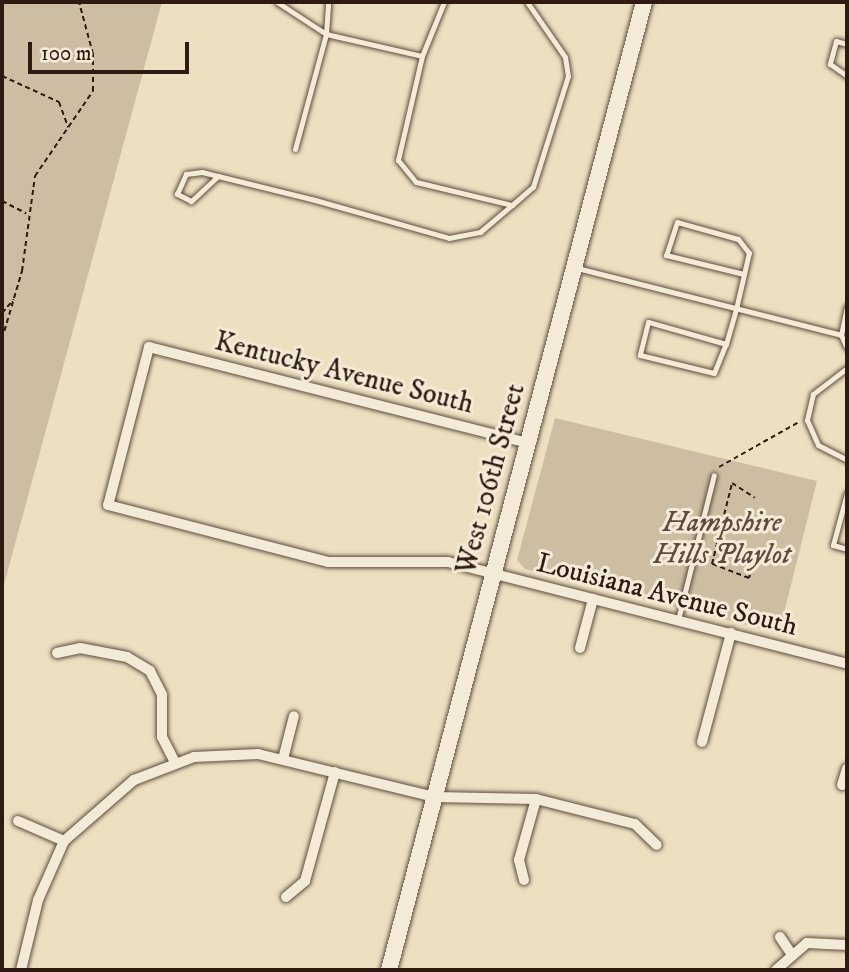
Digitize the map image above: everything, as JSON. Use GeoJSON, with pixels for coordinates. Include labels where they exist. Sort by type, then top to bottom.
{"type":"FeatureCollection","features":[{"type":"Feature","properties":{"kind":"street","name":"West 106th Street"},"geometry":{"type":"LineString","coordinates":[[388,970],[644,2]]}},
{"type":"Feature","properties":{"kind":"street","name":"Kentucky Avenue South"},"geometry":{"type":"LineString","coordinates":[[108,505],[149,347],[528,443]]}},
{"type":"Feature","properties":{"kind":"street","name":"Louisiana Avenue South"},"geometry":{"type":"LineString","coordinates":[[108,505],[328,562],[419,559],[493,574],[847,664]]}},
{"type":"Feature","properties":{"kind":"street"},"geometry":{"type":"LineString","coordinates":[[580,648],[593,599]]}},
{"type":"Feature","properties":{"kind":"street"},"geometry":{"type":"LineString","coordinates":[[702,742],[731,634]]}},
{"type":"Feature","properties":{"kind":"street"},"geometry":{"type":"LineString","coordinates":[[58,653],[80,648],[127,657],[150,671],[162,695],[162,737],[175,763]]}},
{"type":"Feature","properties":{"kind":"street"},"geometry":{"type":"LineString","coordinates":[[284,759],[294,716]]}},
{"type":"Feature","properties":{"kind":"street"},"geometry":{"type":"LineString","coordinates":[[21,970],[38,900],[64,841],[107,797],[175,763],[226,753],[284,759],[434,797],[536,799],[635,824],[657,845]]}},
{"type":"Feature","properties":{"kind":"street"},"geometry":{"type":"LineString","coordinates":[[842,785],[847,769]]}},
{"type":"Feature","properties":{"kind":"street"},"geometry":{"type":"LineString","coordinates":[[286,897],[305,881],[335,772]]}},
{"type":"Feature","properties":{"kind":"street"},"geometry":{"type":"LineString","coordinates":[[524,880],[519,860],[536,799]]}},
{"type":"Feature","properties":{"kind":"street"},"geometry":{"type":"LineString","coordinates":[[18,821],[64,841]]}},
{"type":"Feature","properties":{"kind":"street"},"geometry":{"type":"LineString","coordinates":[[780,937],[790,952]]}},
{"type":"Feature","properties":{"kind":"street"},"geometry":{"type":"LineString","coordinates":[[776,970],[790,952],[821,940],[847,944]]}},
{"type":"Feature","properties":{"kind":"lane"},"geometry":{"type":"LineString","coordinates":[[277,2],[326,34],[422,56]]}},
{"type":"Feature","properties":{"kind":"lane"},"geometry":{"type":"LineString","coordinates":[[295,149],[326,34],[328,2]]}},
{"type":"Feature","properties":{"kind":"lane"},"geometry":{"type":"LineString","coordinates":[[444,2],[422,56],[398,151],[401,170],[416,182],[512,205]]}},
{"type":"Feature","properties":{"kind":"lane"},"geometry":{"type":"LineString","coordinates":[[218,176],[191,201],[177,194],[186,174],[218,176],[449,238],[480,232],[533,187],[568,76],[565,57],[527,2]]}},
{"type":"Feature","properties":{"kind":"lane"},"geometry":{"type":"LineString","coordinates":[[847,44],[836,41],[830,64],[847,76]]}},
{"type":"Feature","properties":{"kind":"lane"},"geometry":{"type":"LineString","coordinates":[[726,344],[648,322],[640,355],[714,373],[726,344],[736,309],[749,253],[738,239],[677,222],[666,255],[744,274]]}},
{"type":"Feature","properties":{"kind":"lane"},"geometry":{"type":"LineString","coordinates":[[574,267],[841,335]]}},
{"type":"Feature","properties":{"kind":"lane"},"geometry":{"type":"LineString","coordinates":[[847,307],[841,335],[847,348]]}},
{"type":"Feature","properties":{"kind":"lane"},"geometry":{"type":"LineString","coordinates":[[847,368],[814,394],[807,419],[818,445],[847,460]]}},
{"type":"Feature","properties":{"kind":"lane"},"geometry":{"type":"LineString","coordinates":[[678,620],[714,475]]}},
{"type":"Feature","properties":{"kind":"lane"},"geometry":{"type":"LineString","coordinates":[[847,493],[834,545],[847,549]]}},
{"type":"Feature","properties":{"kind":"path"},"geometry":{"type":"LineString","coordinates":[[2,339],[15,298],[27,214],[39,166],[69,128],[94,81],[79,2]]}},
{"type":"Feature","properties":{"kind":"path"},"geometry":{"type":"LineString","coordinates":[[2,76],[59,102],[69,128]]}},
{"type":"Feature","properties":{"kind":"path"},"geometry":{"type":"LineString","coordinates":[[2,201],[27,214]]}},
{"type":"Feature","properties":{"kind":"path"},"geometry":{"type":"LineString","coordinates":[[2,313],[15,298]]}},
{"type":"Feature","properties":{"kind":"path"},"geometry":{"type":"LineString","coordinates":[[755,498],[714,475],[763,437],[807,419]]}},
{"type":"Feature","properties":{"kind":"path"},"geometry":{"type":"LineString","coordinates":[[732,483],[712,564],[749,578],[752,567]]}},
{"type":"Feature","properties":{"kind":"green space"},"geometry":{"type":"Polygon","coordinates":[[[2,2],[162,2],[2,592],[2,2]]]}},
{"type":"Feature","properties":{"kind":"green space","name":"Hampshire Hills Playlot"},"geometry":{"type":"Polygon","coordinates":[[[555,418],[817,481],[779,633],[525,569],[517,560],[555,418]]]}}]}
